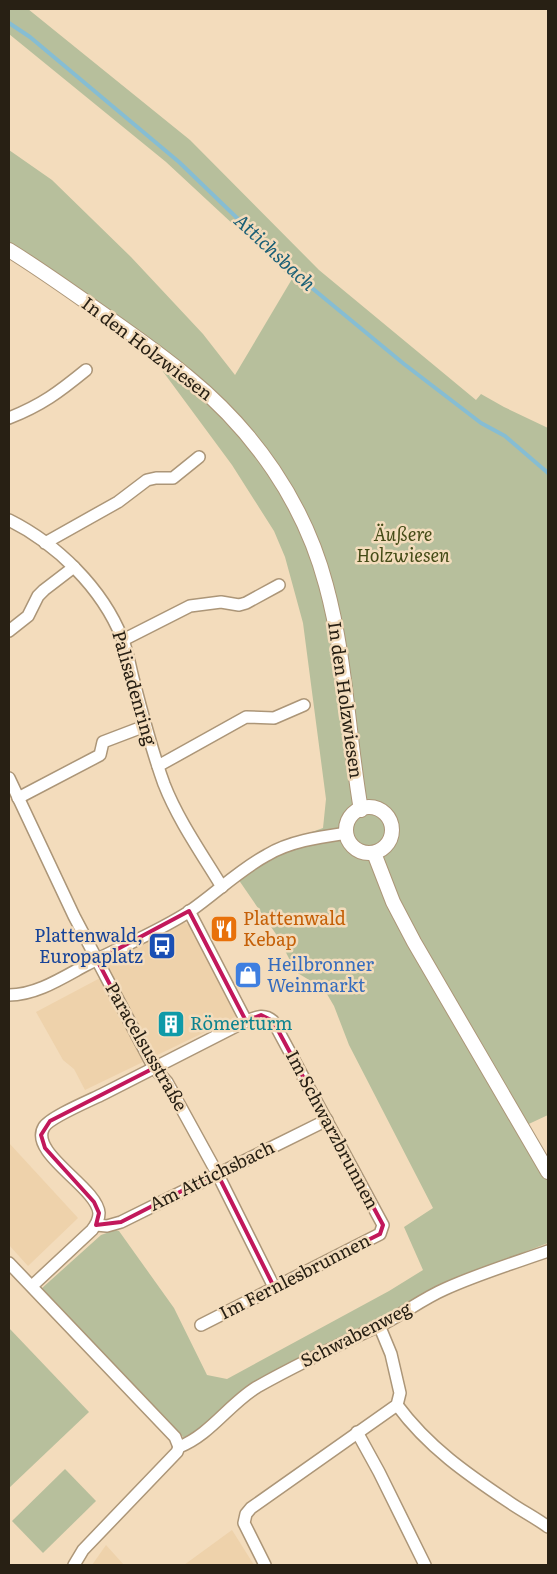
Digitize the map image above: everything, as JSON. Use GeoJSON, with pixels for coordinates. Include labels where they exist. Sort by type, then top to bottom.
{"type":"FeatureCollection","features":[{"type":"Feature","properties":{"kind":"street","name":"In den Holzwiesen"},"geometry":{"type":"LineString","coordinates":[[9,250],[188,376],[233,418],[251,438],[274,470],[312,540],[326,585],[340,656],[361,810]]}},
{"type":"Feature","properties":{"kind":"street"},"geometry":{"type":"LineString","coordinates":[[9,418],[47,401],[86,370]]}},
{"type":"Feature","properties":{"kind":"street"},"geometry":{"type":"LineString","coordinates":[[45,543],[118,502],[147,480],[173,478],[199,456]]}},
{"type":"Feature","properties":{"kind":"street","name":"Palisadenring"},"geometry":{"type":"LineString","coordinates":[[9,520],[45,543],[74,567],[104,604],[123,640],[145,726],[165,786],[183,823],[222,887]]}},
{"type":"Feature","properties":{"kind":"street"},"geometry":{"type":"LineString","coordinates":[[9,632],[28,616],[38,596],[44,590],[74,567]]}},
{"type":"Feature","properties":{"kind":"street"},"geometry":{"type":"LineString","coordinates":[[123,640],[190,606],[221,602],[246,603],[279,585]]}},
{"type":"Feature","properties":{"kind":"street"},"geometry":{"type":"LineString","coordinates":[[158,766],[246,717],[274,718],[304,705]]}},
{"type":"Feature","properties":{"kind":"street"},"geometry":{"type":"LineString","coordinates":[[18,798],[100,755],[103,742],[145,726]]}},
{"type":"Feature","properties":{"kind":"street","name":"Paracelsusstraße"},"geometry":{"type":"LineString","coordinates":[[9,778],[96,960],[154,1068],[167,1082],[217,1173],[274,1287]]}},
{"type":"Feature","properties":{"kind":"street"},"geometry":{"type":"LineString","coordinates":[[365,808],[377,809],[387,816],[392,826],[392,834],[382,850],[374,853],[360,851],[353,847],[348,839],[349,819],[354,813],[361,810],[365,808]]}},
{"type":"Feature","properties":{"kind":"street"},"geometry":{"type":"LineString","coordinates":[[9,995],[22,994],[44,986],[189,911],[266,855],[282,847],[325,836],[347,833]]}},
{"type":"Feature","properties":{"kind":"street"},"geometry":{"type":"LineString","coordinates":[[374,853],[393,902],[414,942],[548,1172]]}},
{"type":"Feature","properties":{"kind":"street"},"geometry":{"type":"LineString","coordinates":[[32,1286],[96,1225],[99,1213],[94,1202],[44,1148],[42,1130],[50,1121],[246,1021],[189,911]]}},
{"type":"Feature","properties":{"kind":"street","name":"Im Schwarzbrunnen"},"geometry":{"type":"LineString","coordinates":[[246,1021],[262,1015],[273,1021],[383,1225]]}},
{"type":"Feature","properties":{"kind":"street","name":"Am Attichsbach"},"geometry":{"type":"LineString","coordinates":[[96,1225],[107,1226],[121,1222],[327,1120]]}},
{"type":"Feature","properties":{"kind":"street","name":"Im Fernlesbrunnen"},"geometry":{"type":"LineString","coordinates":[[201,1325],[380,1234],[383,1225]]}},
{"type":"Feature","properties":{"kind":"street","name":"Schwabenweg"},"geometry":{"type":"LineString","coordinates":[[74,1565],[83,1550],[177,1452],[179,1447],[190,1443],[232,1404],[253,1390],[444,1289],[548,1251]]}},
{"type":"Feature","properties":{"kind":"street"},"geometry":{"type":"LineString","coordinates":[[9,1263],[175,1437],[179,1447]]}},
{"type":"Feature","properties":{"kind":"street"},"geometry":{"type":"LineString","coordinates":[[265,1565],[244,1520],[251,1508],[397,1405],[400,1392],[390,1354],[379,1325]]}},
{"type":"Feature","properties":{"kind":"street"},"geometry":{"type":"LineString","coordinates":[[397,1405],[411,1424],[435,1449],[548,1527]]}},
{"type":"Feature","properties":{"kind":"street"},"geometry":{"type":"LineString","coordinates":[[357,1432],[425,1565]]}},
{"type":"Feature","properties":{"kind":"highlighted area"},"geometry":{"type":"Polygon","coordinates":[[[189,911],[246,1021],[261,1015],[273,1021],[383,1225],[380,1234],[274,1287],[217,1173],[121,1222],[96,1225],[99,1213],[94,1202],[45,1148],[41,1135],[50,1121],[154,1068],[97,960],[189,911]]]}},
{"type":"Feature","properties":{"kind":"shaded area"},"geometry":{"type":"Polygon","coordinates":[[[183,922],[191,926],[236,1017],[85,1090],[74,1069],[63,1060],[36,1012],[102,977],[111,961],[183,922]]]}},
{"type":"Feature","properties":{"kind":"shaded area"},"geometry":{"type":"Polygon","coordinates":[[[9,1143],[78,1218],[28,1266],[9,1245],[9,1143]]]}},
{"type":"Feature","properties":{"kind":"shaded area"},"geometry":{"type":"Polygon","coordinates":[[[232,1530],[254,1565],[184,1565],[232,1530]]]}},
{"type":"Feature","properties":{"kind":"shaded area"},"geometry":{"type":"Polygon","coordinates":[[[106,1545],[124,1565],[92,1565],[106,1545]]]}},
{"type":"Feature","properties":{"kind":"green space","name":"Äußere Holzwiesen"},"geometry":{"type":"Polygon","coordinates":[[[9,9],[28,9],[190,140],[319,270],[476,400],[481,394],[548,428],[548,1115],[518,1129],[548,1181],[548,1243],[458,1278],[313,1354],[213,1417],[186,1440],[41,1289],[101,1235],[115,1230],[119,1231],[174,1308],[207,1375],[227,1379],[389,1291],[423,1270],[404,1227],[433,1208],[349,1045],[334,1006],[324,989],[296,972],[278,937],[236,876],[309,840],[309,833],[323,828],[326,799],[303,623],[285,557],[274,531],[232,465],[136,335],[9,249],[9,150],[52,180],[131,257],[203,334],[235,375],[292,279],[166,162],[9,34],[9,9]]]}},
{"type":"Feature","properties":{"kind":"green space"},"geometry":{"type":"Polygon","coordinates":[[[9,1328],[89,1412],[9,1488],[9,1328]]]}},
{"type":"Feature","properties":{"kind":"green space"},"geometry":{"type":"Polygon","coordinates":[[[65,1469],[96,1501],[43,1553],[12,1521],[65,1469]]]}},
{"type":"Feature","properties":{"kind":"waterway","name":"Attichsbach"},"geometry":{"type":"LineString","coordinates":[[9,23],[30,37],[179,162],[295,274],[404,364],[481,423],[505,436],[548,473]]}},
{"type":"Feature","properties":{"kind":"place","name":"Plattenwald Kebap"},"geometry":{"type":"Point","coordinates":[224,929]}},
{"type":"Feature","properties":{"kind":"place","name":"Plattenwald, Europaplatz"},"geometry":{"type":"Point","coordinates":[162,946]}},
{"type":"Feature","properties":{"kind":"place","name":"Heilbronner Weinmarkt"},"geometry":{"type":"Point","coordinates":[248,975]}},
{"type":"Feature","properties":{"kind":"place","name":"Römerturm"},"geometry":{"type":"Point","coordinates":[171,1024]}}]}
